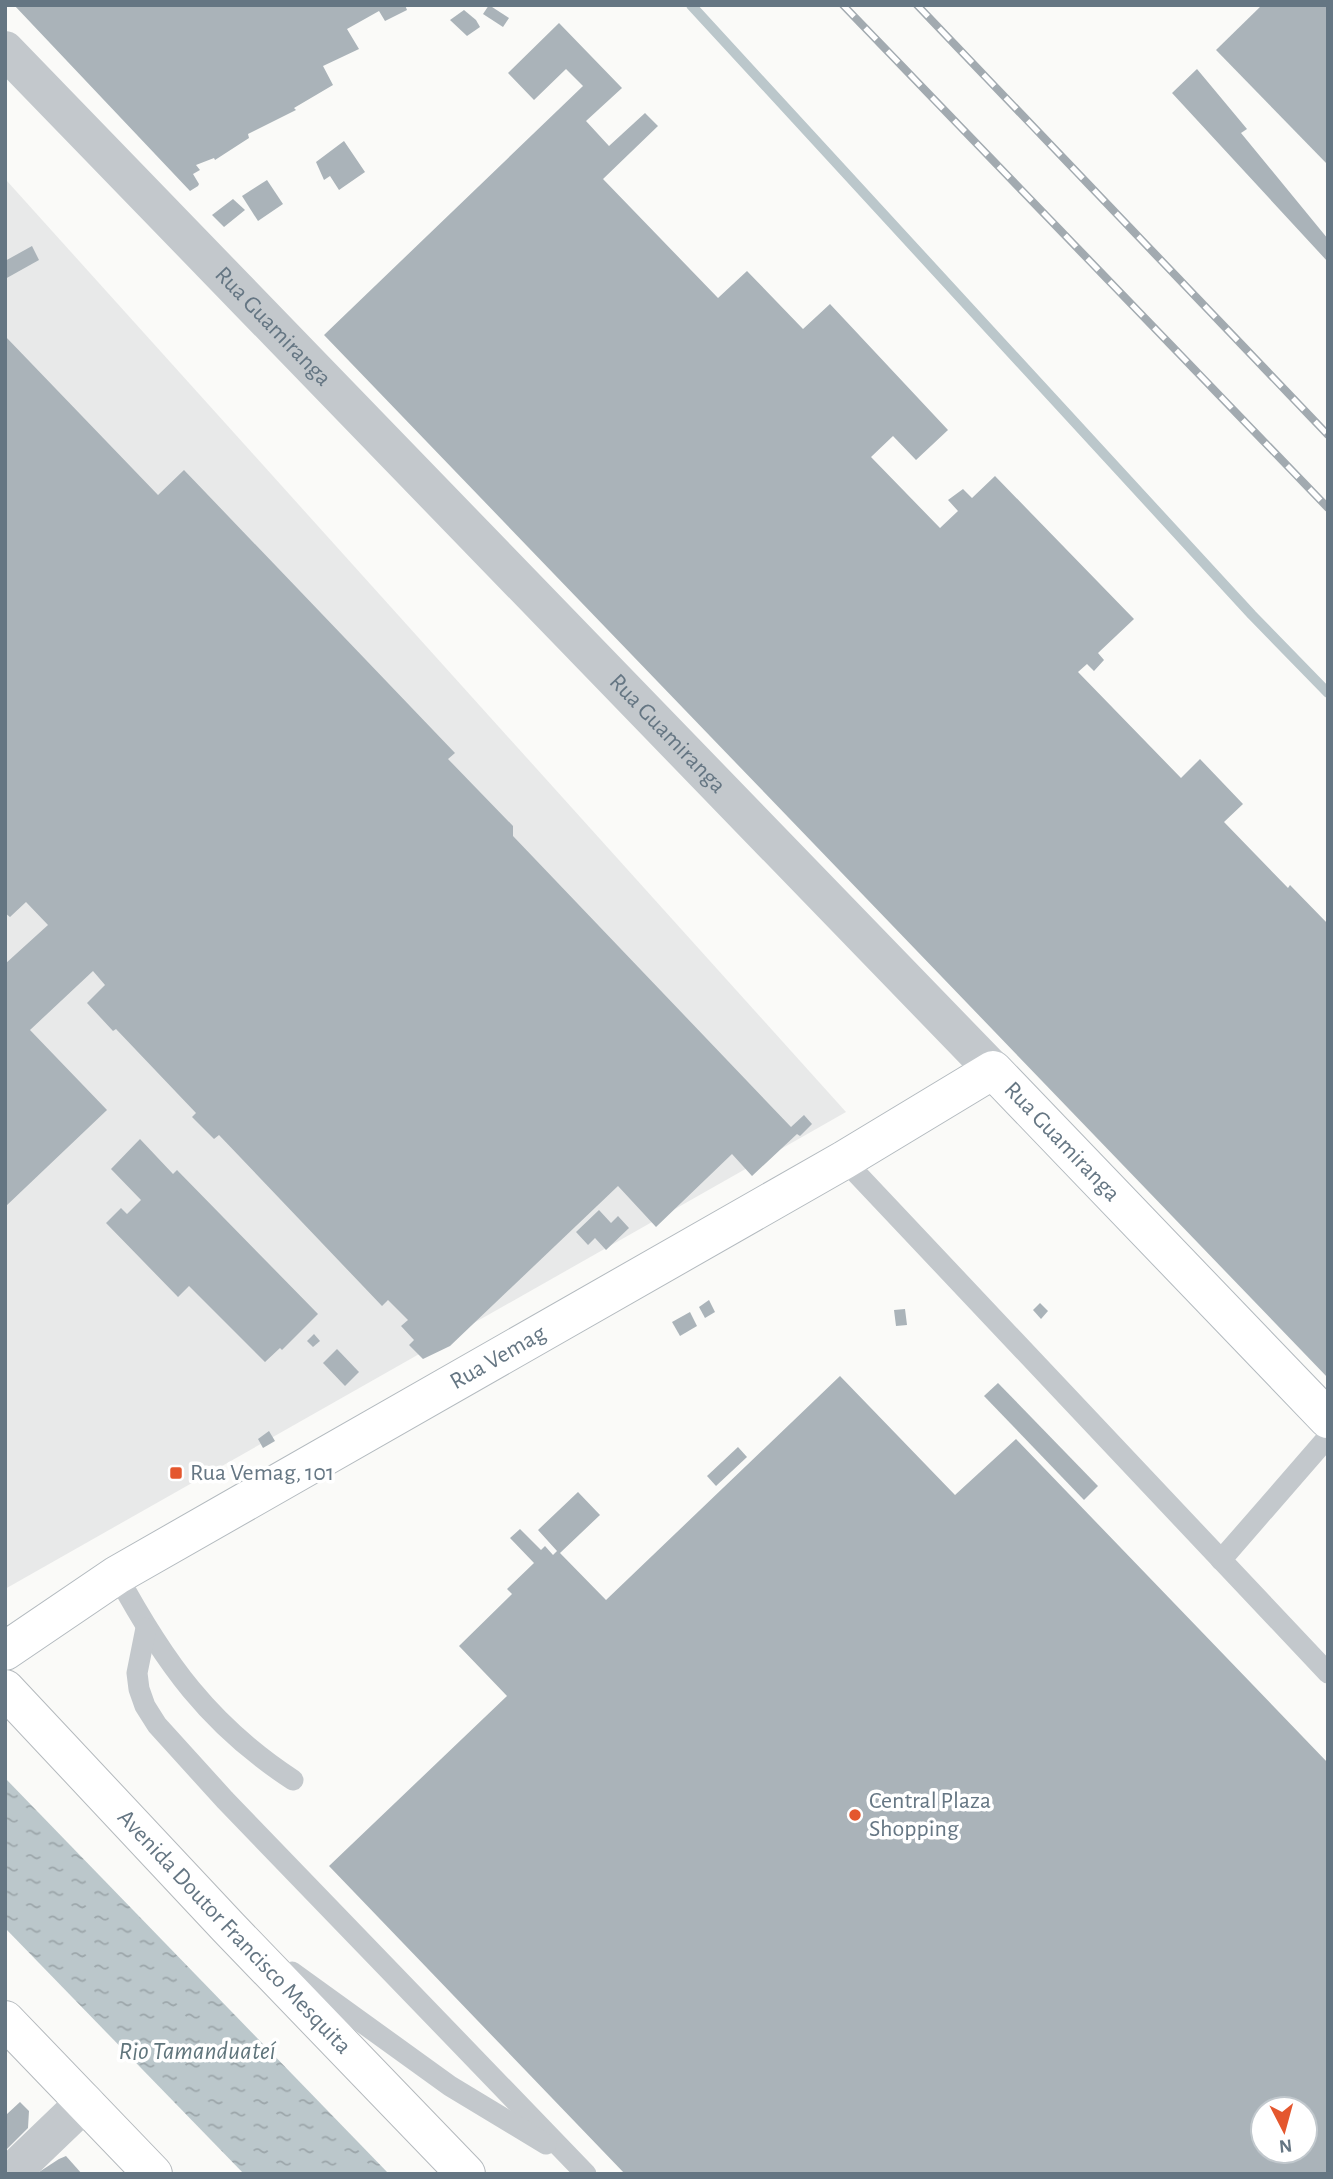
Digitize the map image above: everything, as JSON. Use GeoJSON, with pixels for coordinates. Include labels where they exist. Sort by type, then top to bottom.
{"type":"FeatureCollection","features":[{"type":"Feature","properties":{"kind":"main road","name":"Rua Vemag"},"geometry":{"type":"LineString","coordinates":[[5,1651],[117,1575],[844,1160],[993,1070]]}},
{"type":"Feature","properties":{"kind":"main road","name":"Rua Guamiranga"},"geometry":{"type":"LineString","coordinates":[[993,1070],[1328,1419]]}},
{"type":"Feature","properties":{"kind":"main road","name":"Avenida Doutor Francisco Mesquita"},"geometry":{"type":"LineString","coordinates":[[5,1689],[228,1927],[466,2174]]}},
{"type":"Feature","properties":{"kind":"main road"},"geometry":{"type":"LineString","coordinates":[[5,2020],[153,2174]]}},
{"type":"Feature","properties":{"kind":"street","name":"Rua Guamiranga"},"geometry":{"type":"LineString","coordinates":[[5,50],[993,1070]]}},
{"type":"Feature","properties":{"kind":"street"},"geometry":{"type":"LineString","coordinates":[[10,2174],[85,2102]]}},
{"type":"Feature","properties":{"kind":"lane"},"geometry":{"type":"LineString","coordinates":[[844,1160],[1328,1673]]}},
{"type":"Feature","properties":{"kind":"lane"},"geometry":{"type":"LineString","coordinates":[[1221,1560],[1328,1437]]}},
{"type":"Feature","properties":{"kind":"lane"},"geometry":{"type":"LineString","coordinates":[[117,1575],[146,1628],[195,1695],[229,1732],[265,1762],[293,1780]]}},
{"type":"Feature","properties":{"kind":"lane"},"geometry":{"type":"LineString","coordinates":[[146,1628],[137,1673],[145,1706],[157,1725],[225,1800],[579,2166]]}},
{"type":"Feature","properties":{"kind":"lane"},"geometry":{"type":"LineString","coordinates":[[228,1927],[450,2086],[579,2166]]}},
{"type":"Feature","properties":{"kind":"shaded area"},"geometry":{"type":"Polygon","coordinates":[[[7,181],[846,1112],[5,1589],[5,182],[7,181]]]}},
{"type":"Feature","properties":{"kind":"water","name":"Rio Tamanduateí"},"geometry":{"type":"Polygon","coordinates":[[[5,1778],[389,2174],[244,2174],[5,1928],[5,1778]]]}},
{"type":"Feature","properties":{"kind":"building"},"geometry":{"type":"Polygon","coordinates":[[[14,5],[405,5],[407,10],[385,21],[379,11],[347,29],[359,49],[323,66],[333,85],[294,108],[296,110],[248,134],[249,138],[215,160],[214,158],[196,165],[200,170],[193,174],[199,184],[190,191],[14,5]]]}},
{"type":"Feature","properties":{"kind":"building"},"geometry":{"type":"Polygon","coordinates":[[[489,5],[509,18],[503,27],[483,14],[489,5]]]}},
{"type":"Feature","properties":{"kind":"building"},"geometry":{"type":"Polygon","coordinates":[[[1262,5],[1328,5],[1328,165],[1216,50],[1262,5]]]}},
{"type":"Feature","properties":{"kind":"building"},"geometry":{"type":"Polygon","coordinates":[[[464,10],[480,27],[467,36],[450,20],[464,10]]]}},
{"type":"Feature","properties":{"kind":"building"},"geometry":{"type":"Polygon","coordinates":[[[559,23],[622,88],[586,121],[609,146],[645,113],[658,126],[603,179],[718,298],[747,271],[803,329],[830,304],[948,430],[916,460],[893,436],[871,457],[940,528],[958,511],[948,500],[963,489],[972,498],[995,476],[1134,619],[1098,653],[1104,660],[1094,671],[1087,664],[1078,672],[1181,778],[1200,759],[1243,804],[1224,822],[1288,888],[1290,885],[1328,924],[1328,1378],[324,335],[583,86],[566,69],[534,100],[508,73],[559,23]]]}},
{"type":"Feature","properties":{"kind":"building"},"geometry":{"type":"Polygon","coordinates":[[[1197,69],[1247,129],[1241,133],[1328,239],[1328,262],[1172,93],[1197,69]]]}},
{"type":"Feature","properties":{"kind":"building"},"geometry":{"type":"Polygon","coordinates":[[[344,141],[365,172],[339,190],[330,176],[324,180],[316,162],[344,141]]]}},
{"type":"Feature","properties":{"kind":"building"},"geometry":{"type":"Polygon","coordinates":[[[267,180],[283,204],[258,221],[242,196],[267,180]]]}},
{"type":"Feature","properties":{"kind":"building"},"geometry":{"type":"Polygon","coordinates":[[[233,199],[245,210],[224,227],[212,215],[233,199]]]}},
{"type":"Feature","properties":{"kind":"building"},"geometry":{"type":"Polygon","coordinates":[[[32,246],[39,260],[5,279],[5,261],[32,246]]]}},
{"type":"Feature","properties":{"kind":"building"},"geometry":{"type":"Polygon","coordinates":[[[5,336],[158,495],[184,470],[455,753],[448,759],[513,826],[513,836],[791,1127],[804,1115],[812,1124],[800,1136],[797,1134],[752,1176],[732,1154],[656,1227],[618,1186],[450,1346],[423,1359],[409,1345],[414,1340],[401,1326],[408,1320],[388,1300],[382,1306],[219,1135],[214,1139],[192,1117],[196,1113],[116,1029],[113,1031],[87,1003],[105,985],[93,971],[30,1030],[107,1110],[5,1207],[5,964],[48,925],[26,902],[10,917],[5,913],[5,336]]]}},
{"type":"Feature","properties":{"kind":"building"},"geometry":{"type":"Polygon","coordinates":[[[140,1139],[173,1174],[177,1170],[318,1314],[282,1350],[280,1348],[265,1362],[189,1286],[178,1297],[106,1223],[121,1208],[127,1214],[141,1200],[111,1169],[140,1139]]]}},
{"type":"Feature","properties":{"kind":"building"},"geometry":{"type":"Polygon","coordinates":[[[599,1210],[611,1223],[618,1216],[629,1228],[606,1250],[595,1238],[588,1245],[576,1232],[599,1210]]]}},
{"type":"Feature","properties":{"kind":"building"},"geometry":{"type":"Polygon","coordinates":[[[709,1300],[715,1312],[705,1318],[699,1307],[709,1300]]]}},
{"type":"Feature","properties":{"kind":"building"},"geometry":{"type":"Polygon","coordinates":[[[1040,1303],[1048,1311],[1041,1319],[1033,1310],[1040,1303]]]}},
{"type":"Feature","properties":{"kind":"building"},"geometry":{"type":"Polygon","coordinates":[[[905,1309],[907,1325],[896,1326],[894,1310],[905,1309]]]}},
{"type":"Feature","properties":{"kind":"building"},"geometry":{"type":"Polygon","coordinates":[[[690,1312],[697,1326],[680,1336],[672,1322],[690,1312]]]}},
{"type":"Feature","properties":{"kind":"building"},"geometry":{"type":"Polygon","coordinates":[[[314,1334],[320,1341],[313,1347],[307,1341],[314,1334]]]}},
{"type":"Feature","properties":{"kind":"building"},"geometry":{"type":"Polygon","coordinates":[[[337,1349],[359,1372],[345,1386],[323,1363],[337,1349]]]}},
{"type":"Feature","properties":{"kind":"building","name":"Central Plaza Shopping"},"geometry":{"type":"Polygon","coordinates":[[[840,1376],[955,1495],[1016,1439],[1328,1763],[1328,2174],[625,2174],[329,1866],[507,1696],[459,1646],[512,1594],[507,1589],[534,1563],[510,1538],[520,1529],[541,1550],[545,1546],[553,1555],[557,1551],[538,1530],[578,1492],[600,1515],[560,1553],[606,1600],[840,1376]]]}},
{"type":"Feature","properties":{"kind":"building"},"geometry":{"type":"Polygon","coordinates":[[[998,1383],[1098,1486],[1084,1500],[984,1396],[998,1383]]]}},
{"type":"Feature","properties":{"kind":"building"},"geometry":{"type":"Polygon","coordinates":[[[269,1431],[275,1441],[263,1448],[258,1439],[269,1431]]]}},
{"type":"Feature","properties":{"kind":"building"},"geometry":{"type":"Polygon","coordinates":[[[738,1447],[747,1457],[716,1486],[707,1476],[738,1447]]]}},
{"type":"Feature","properties":{"kind":"building"},"geometry":{"type":"Polygon","coordinates":[[[20,2102],[29,2111],[28,2128],[5,2151],[5,2113],[20,2102]]]}},
{"type":"Feature","properties":{"kind":"building"},"geometry":{"type":"Polygon","coordinates":[[[66,2156],[82,2174],[36,2174],[59,2159],[66,2156]]]}},
{"type":"Feature","properties":{"kind":"waterway"},"geometry":{"type":"LineString","coordinates":[[691,5],[1252,615],[1328,693]]}},
{"type":"Feature","properties":{"kind":"railway"},"geometry":{"type":"LineString","coordinates":[[843,5],[1328,508]]}},
{"type":"Feature","properties":{"kind":"railway"},"geometry":{"type":"LineString","coordinates":[[917,5],[1328,435]]}},
{"type":"Feature","properties":{"kind":"place","name":"Rua Vemag, 101"},"geometry":{"type":"Point","coordinates":[176,1473]}},
{"type":"Feature","properties":{"kind":"place","name":"Central Plaza Shopping"},"geometry":{"type":"Point","coordinates":[855,1815]}}]}
